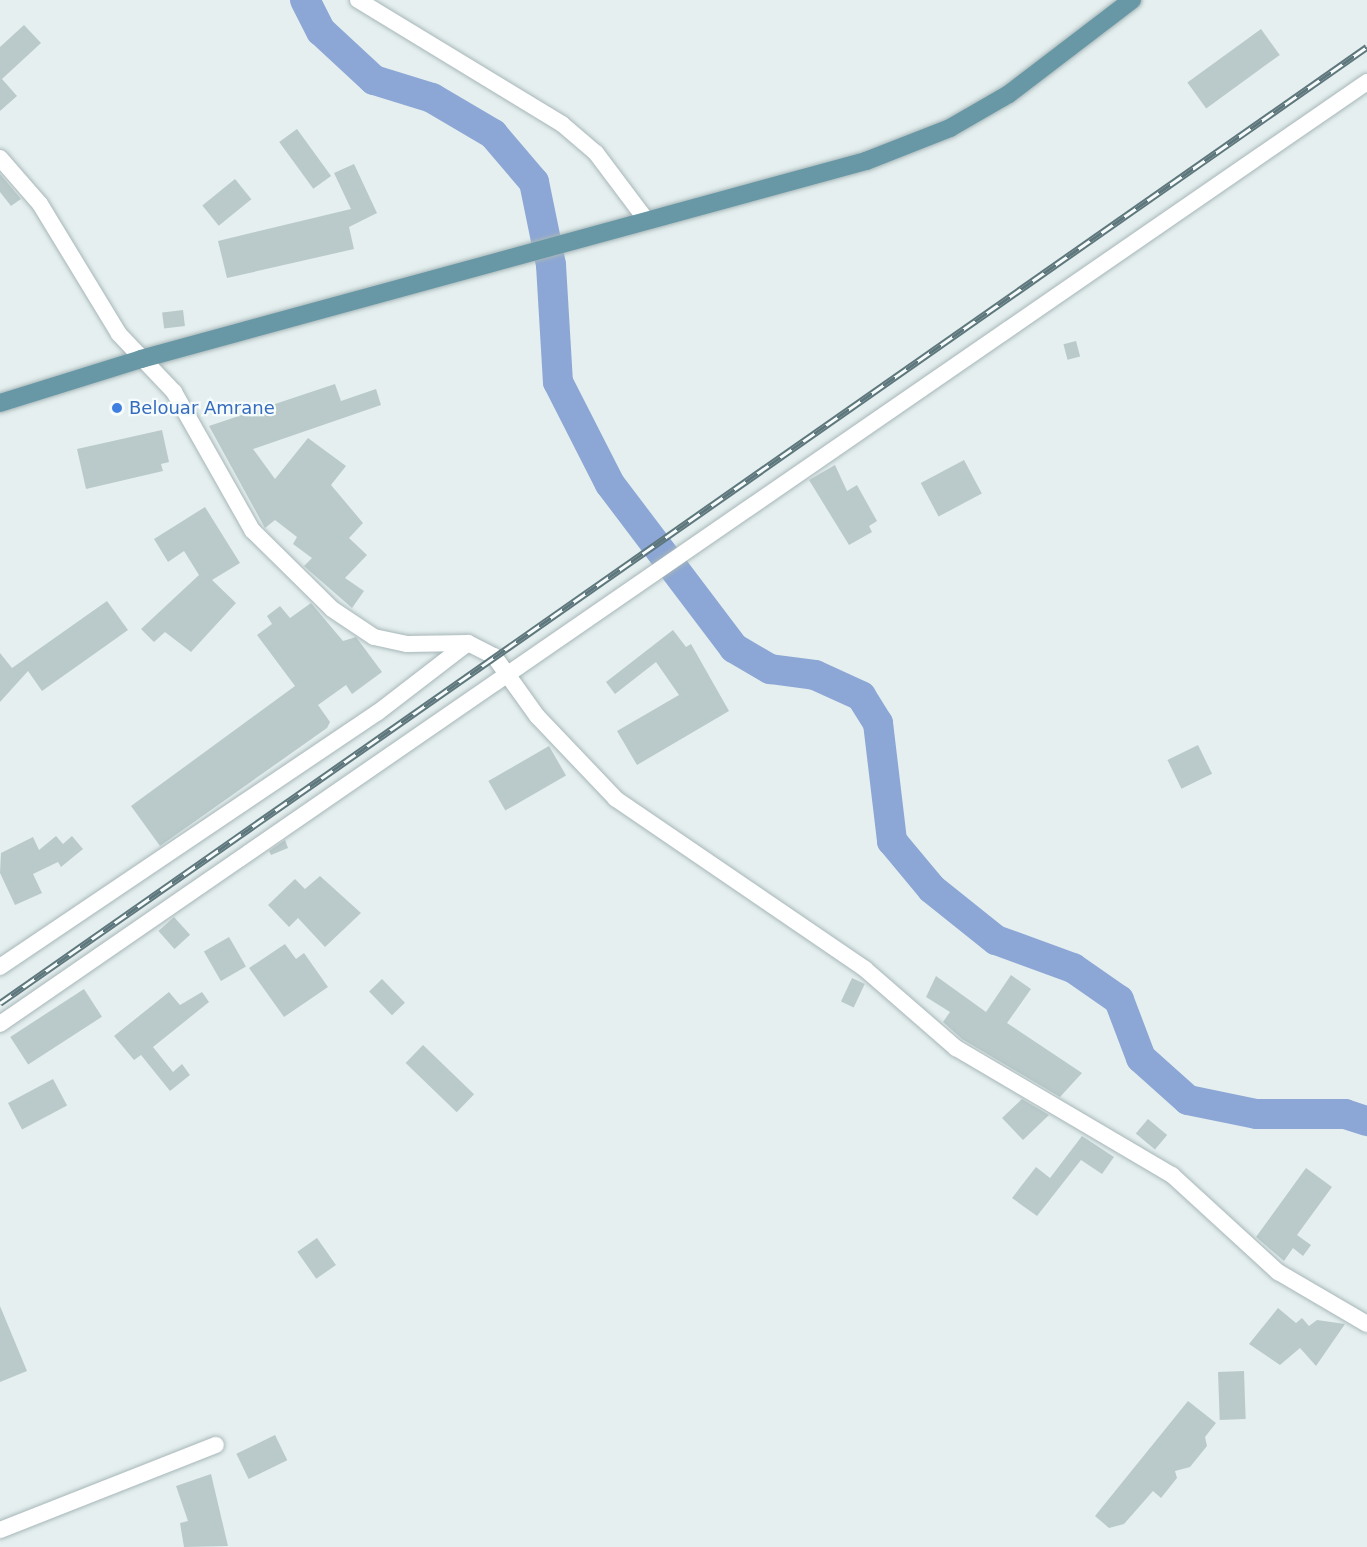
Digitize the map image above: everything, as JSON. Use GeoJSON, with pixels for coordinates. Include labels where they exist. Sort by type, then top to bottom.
{"type":"FeatureCollection","features":[{"type":"Feature","properties":{"kind":"main road"},"geometry":{"type":"LineString","coordinates":[[0,404],[141,359],[866,161],[950,128],[1009,94],[1132,0]]}},
{"type":"Feature","properties":{"kind":"street"},"geometry":{"type":"LineString","coordinates":[[358,0],[562,124],[596,153],[647,221]]}},
{"type":"Feature","properties":{"kind":"street"},"geometry":{"type":"LineString","coordinates":[[0,1024],[1367,82]]}},
{"type":"Feature","properties":{"kind":"street"},"geometry":{"type":"LineString","coordinates":[[0,158],[40,204],[118,334],[174,392],[252,530],[332,609],[374,637],[407,644],[468,643],[494,656],[537,716],[616,799],[864,969],[956,1048],[1172,1175],[1278,1272],[1367,1324]]}},
{"type":"Feature","properties":{"kind":"street"},"geometry":{"type":"LineString","coordinates":[[0,967],[377,713],[468,643]]}},
{"type":"Feature","properties":{"kind":"street"},"geometry":{"type":"LineString","coordinates":[[0,1530],[216,1445]]}},
{"type":"Feature","properties":{"kind":"building"},"geometry":{"type":"Polygon","coordinates":[[[24,25],[41,43],[2,79],[17,96],[0,111],[0,47],[24,25]]]}},
{"type":"Feature","properties":{"kind":"building"},"geometry":{"type":"Polygon","coordinates":[[[1261,29],[1280,55],[1206,108],[1187,82],[1261,29]]]}},
{"type":"Feature","properties":{"kind":"building"},"geometry":{"type":"Polygon","coordinates":[[[297,129],[331,176],[313,189],[279,142],[297,129]]]}},
{"type":"Feature","properties":{"kind":"building"},"geometry":{"type":"Polygon","coordinates":[[[354,164],[377,213],[349,227],[354,249],[227,278],[218,241],[351,209],[334,173],[354,164]]]}},
{"type":"Feature","properties":{"kind":"building"},"geometry":{"type":"Polygon","coordinates":[[[0,174],[21,199],[11,206],[0,192],[0,174]]]}},
{"type":"Feature","properties":{"kind":"building"},"geometry":{"type":"Polygon","coordinates":[[[235,179],[251,199],[219,226],[202,205],[235,179]]]}},
{"type":"Feature","properties":{"kind":"building"},"geometry":{"type":"Polygon","coordinates":[[[183,310],[185,326],[164,328],[162,313],[183,310]]]}},
{"type":"Feature","properties":{"kind":"building"},"geometry":{"type":"Polygon","coordinates":[[[1076,341],[1080,356],[1068,360],[1063,344],[1076,341]]]}},
{"type":"Feature","properties":{"kind":"building"},"geometry":{"type":"Polygon","coordinates":[[[335,384],[341,401],[376,389],[381,405],[253,449],[275,479],[308,438],[346,466],[331,485],[363,523],[349,538],[367,555],[345,578],[364,591],[352,608],[304,566],[312,558],[293,544],[297,537],[275,520],[265,528],[209,426],[335,384]]]}},
{"type":"Feature","properties":{"kind":"building"},"geometry":{"type":"Polygon","coordinates":[[[162,430],[169,462],[161,464],[163,471],[86,489],[77,449],[162,430]]]}},
{"type":"Feature","properties":{"kind":"building"},"geometry":{"type":"Polygon","coordinates":[[[964,460],[982,494],[939,517],[921,483],[964,460]]]}},
{"type":"Feature","properties":{"kind":"building"},"geometry":{"type":"Polygon","coordinates":[[[835,465],[847,491],[857,485],[877,521],[869,526],[872,532],[849,545],[809,480],[835,465]]]}},
{"type":"Feature","properties":{"kind":"building"},"geometry":{"type":"Polygon","coordinates":[[[205,507],[240,563],[212,580],[236,603],[191,652],[165,632],[154,642],[141,629],[199,575],[184,551],[168,562],[154,539],[205,507]]]}},
{"type":"Feature","properties":{"kind":"building"},"geometry":{"type":"Polygon","coordinates":[[[107,601],[128,630],[42,691],[28,671],[0,702],[0,653],[12,668],[107,601]]]}},
{"type":"Feature","properties":{"kind":"building"},"geometry":{"type":"Polygon","coordinates":[[[311,603],[343,641],[356,637],[382,672],[352,694],[346,685],[318,705],[330,722],[327,728],[160,846],[131,806],[295,686],[257,635],[272,624],[267,616],[280,606],[290,618],[311,603]]]}},
{"type":"Feature","properties":{"kind":"building"},"geometry":{"type":"Polygon","coordinates":[[[673,630],[686,647],[691,644],[729,711],[637,765],[617,731],[679,695],[656,662],[615,694],[606,682],[673,630]]]}},
{"type":"Feature","properties":{"kind":"building"},"geometry":{"type":"Polygon","coordinates":[[[1198,745],[1212,774],[1181,789],[1167,760],[1198,745]]]}},
{"type":"Feature","properties":{"kind":"building"},"geometry":{"type":"Polygon","coordinates":[[[549,746],[566,775],[505,810],[488,781],[549,746]]]}},
{"type":"Feature","properties":{"kind":"building"},"geometry":{"type":"Polygon","coordinates":[[[56,836],[63,844],[72,836],[83,849],[61,867],[58,862],[33,874],[42,893],[15,905],[0,873],[1,853],[33,837],[39,850],[56,836]]]}},
{"type":"Feature","properties":{"kind":"building"},"geometry":{"type":"Polygon","coordinates":[[[285,840],[288,848],[271,855],[269,851],[285,840]]]}},
{"type":"Feature","properties":{"kind":"building"},"geometry":{"type":"Polygon","coordinates":[[[320,876],[361,913],[325,947],[298,918],[289,927],[268,905],[295,879],[305,889],[320,876]]]}},
{"type":"Feature","properties":{"kind":"building"},"geometry":{"type":"Polygon","coordinates":[[[174,917],[190,935],[174,949],[158,931],[174,917]]]}},
{"type":"Feature","properties":{"kind":"building"},"geometry":{"type":"Polygon","coordinates":[[[229,937],[246,966],[221,981],[204,952],[229,937]]]}},
{"type":"Feature","properties":{"kind":"building"},"geometry":{"type":"Polygon","coordinates":[[[285,944],[296,959],[304,953],[328,987],[284,1017],[249,968],[285,944]]]}},
{"type":"Feature","properties":{"kind":"building"},"geometry":{"type":"Polygon","coordinates":[[[1011,975],[1031,989],[1007,1023],[1082,1073],[1060,1097],[962,1039],[943,1022],[950,1012],[926,997],[936,976],[986,1012],[1011,975]]]}},
{"type":"Feature","properties":{"kind":"building"},"geometry":{"type":"Polygon","coordinates":[[[852,978],[865,984],[854,1007],[841,1002],[852,978]]]}},
{"type":"Feature","properties":{"kind":"building"},"geometry":{"type":"Polygon","coordinates":[[[382,979],[405,1003],[392,1015],[369,992],[382,979]]]}},
{"type":"Feature","properties":{"kind":"building"},"geometry":{"type":"Polygon","coordinates":[[[84,989],[102,1017],[28,1065],[10,1037],[84,989]]]}},
{"type":"Feature","properties":{"kind":"building"},"geometry":{"type":"Polygon","coordinates":[[[169,992],[180,1005],[202,992],[209,1002],[153,1047],[173,1072],[182,1064],[190,1075],[170,1091],[141,1055],[134,1060],[114,1036],[169,992]]]}},
{"type":"Feature","properties":{"kind":"building"},"geometry":{"type":"Polygon","coordinates":[[[423,1045],[474,1094],[457,1112],[406,1063],[423,1045]]]}},
{"type":"Feature","properties":{"kind":"building"},"geometry":{"type":"Polygon","coordinates":[[[53,1079],[67,1105],[22,1129],[8,1103],[53,1079]]]}},
{"type":"Feature","properties":{"kind":"building"},"geometry":{"type":"Polygon","coordinates":[[[1022,1099],[1049,1115],[1023,1140],[1002,1118],[1022,1099]]]}},
{"type":"Feature","properties":{"kind":"building"},"geometry":{"type":"Polygon","coordinates":[[[1148,1119],[1167,1135],[1155,1150],[1136,1134],[1148,1119]]]}},
{"type":"Feature","properties":{"kind":"building"},"geometry":{"type":"Polygon","coordinates":[[[1082,1136],[1114,1157],[1102,1174],[1081,1160],[1037,1216],[1012,1198],[1036,1167],[1050,1178],[1082,1136]]]}},
{"type":"Feature","properties":{"kind":"building"},"geometry":{"type":"Polygon","coordinates":[[[1306,1168],[1332,1187],[1297,1235],[1311,1245],[1303,1256],[1293,1248],[1284,1261],[1256,1237],[1306,1168]]]}},
{"type":"Feature","properties":{"kind":"building"},"geometry":{"type":"Polygon","coordinates":[[[317,1238],[336,1265],[316,1279],[297,1252],[317,1238]]]}},
{"type":"Feature","properties":{"kind":"building"},"geometry":{"type":"Polygon","coordinates":[[[0,1306],[27,1371],[0,1382],[0,1306]]]}},
{"type":"Feature","properties":{"kind":"building"},"geometry":{"type":"Polygon","coordinates":[[[1278,1308],[1296,1323],[1302,1318],[1309,1326],[1317,1320],[1345,1324],[1316,1366],[1300,1348],[1280,1365],[1249,1344],[1278,1308]]]}},
{"type":"Feature","properties":{"kind":"building"},"geometry":{"type":"Polygon","coordinates":[[[1244,1371],[1246,1419],[1220,1420],[1218,1372],[1244,1371]]]}},
{"type":"Feature","properties":{"kind":"building"},"geometry":{"type":"Polygon","coordinates":[[[1188,1401],[1216,1423],[1205,1437],[1207,1446],[1190,1467],[1175,1471],[1177,1478],[1161,1498],[1153,1491],[1124,1524],[1109,1528],[1095,1516],[1188,1401]]]}},
{"type":"Feature","properties":{"kind":"building"},"geometry":{"type":"Polygon","coordinates":[[[275,1435],[287,1460],[249,1479],[236,1454],[275,1435]]]}},
{"type":"Feature","properties":{"kind":"building"},"geometry":{"type":"Polygon","coordinates":[[[211,1474],[228,1546],[184,1547],[180,1523],[188,1521],[176,1486],[211,1474]]]}},
{"type":"Feature","properties":{"kind":"waterway"},"geometry":{"type":"LineString","coordinates":[[305,0],[321,31],[374,80],[432,98],[493,134],[534,182],[551,265],[558,382],[610,484],[734,648],[770,669],[815,675],[861,696],[878,723],[892,841],[932,889],[996,940],[1073,968],[1119,1000],[1141,1058],[1188,1100],[1256,1114],[1345,1114],[1367,1121]]}},
{"type":"Feature","properties":{"kind":"railway"},"geometry":{"type":"LineString","coordinates":[[0,1003],[1367,47]]}},
{"type":"Feature","properties":{"kind":"place","name":"Belouar Amrane"},"geometry":{"type":"Point","coordinates":[117,408]}}]}
